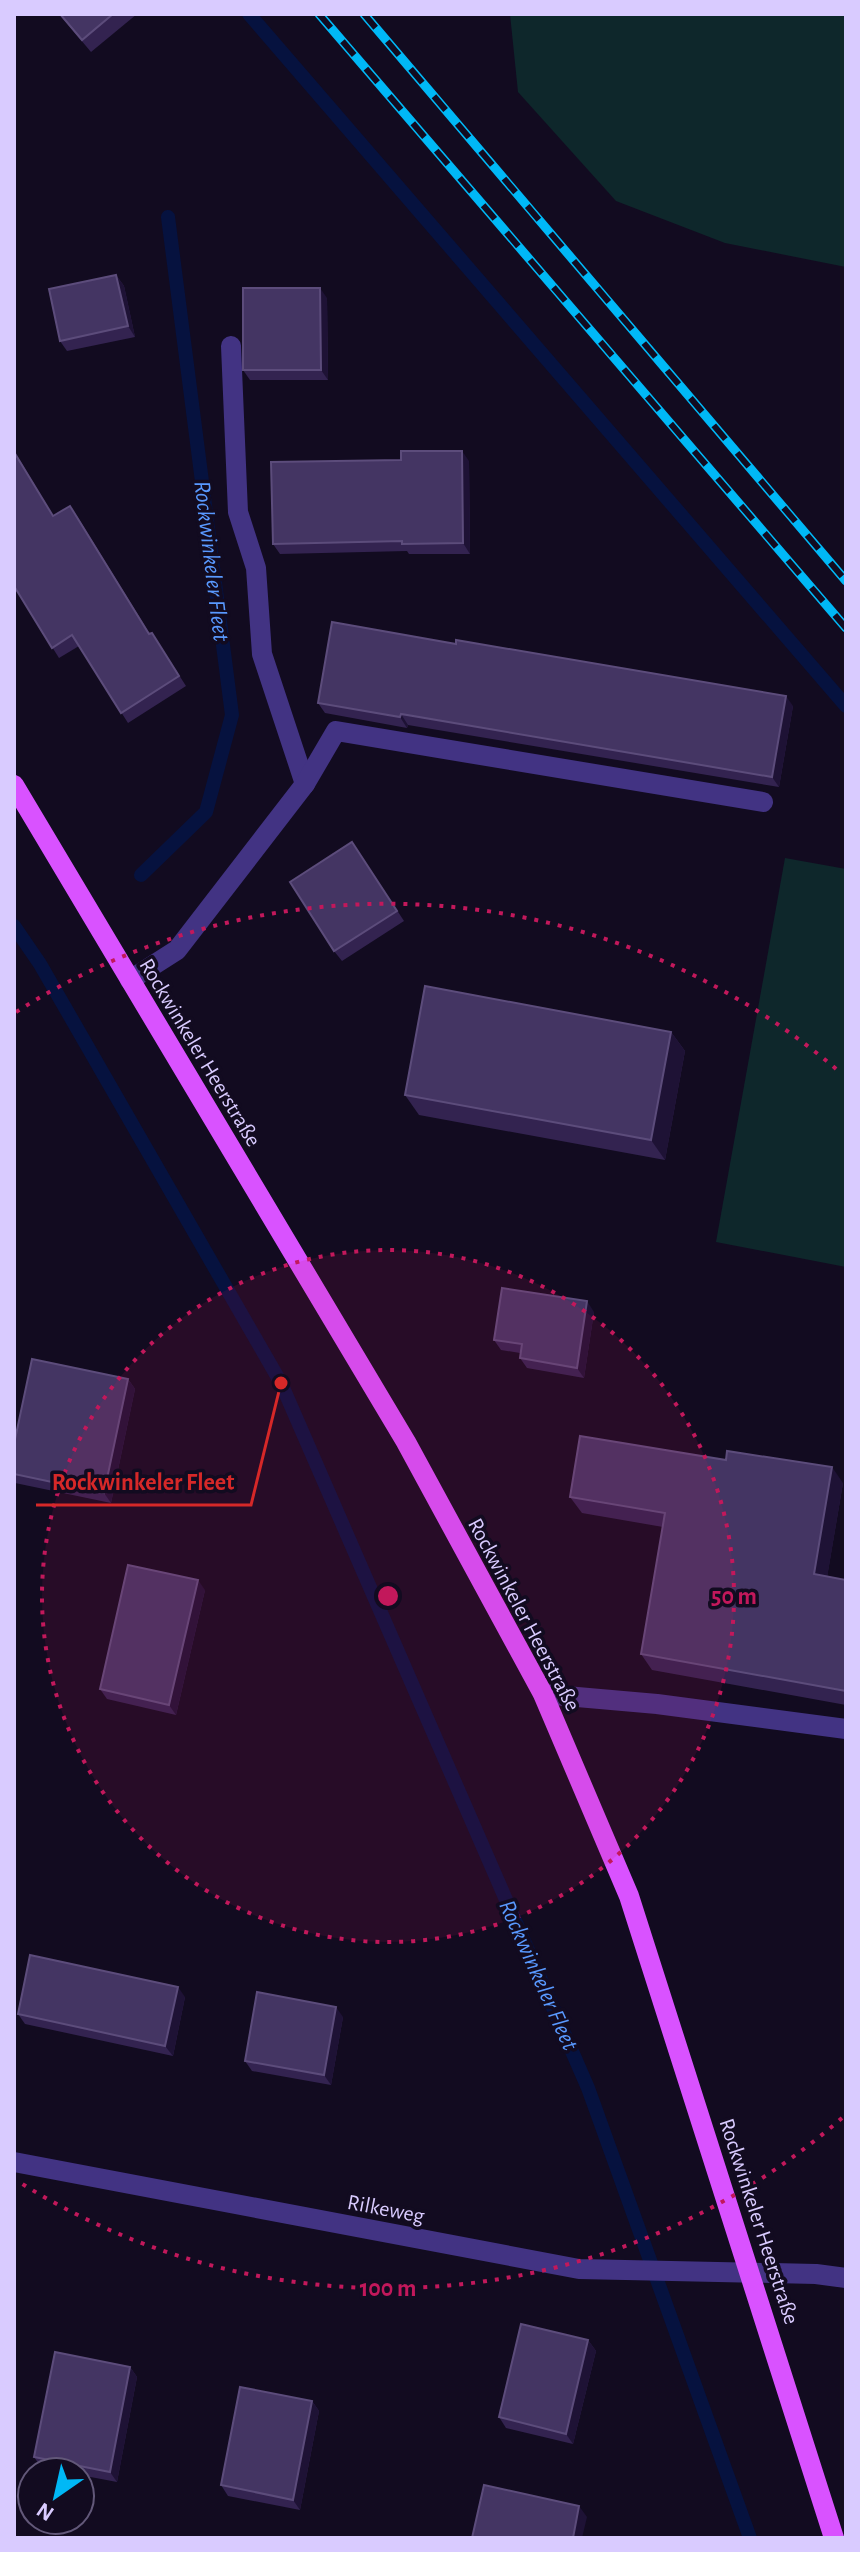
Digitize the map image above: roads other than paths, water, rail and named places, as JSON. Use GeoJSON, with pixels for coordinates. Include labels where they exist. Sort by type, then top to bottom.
{"type":"FeatureCollection","features":[{"type":"Feature","properties":{"kind":"main road","name":"Rockwinkeler Heerstraße"},"geometry":{"type":"LineString","coordinates":[[14,785],[406,1442],[543,1694],[629,1896],[834,2538]]}},
{"type":"Feature","properties":{"kind":"street"},"geometry":{"type":"LineString","coordinates":[[231,346],[238,512],[256,568],[262,654],[305,784]]}},
{"type":"Feature","properties":{"kind":"street"},"geometry":{"type":"LineString","coordinates":[[130,980],[177,950],[305,784],[336,731],[763,802]]}},
{"type":"Feature","properties":{"kind":"street"},"geometry":{"type":"LineString","coordinates":[[543,1694],[657,1704],[846,1729]]}},
{"type":"Feature","properties":{"kind":"street","name":"Rilkeweg"},"geometry":{"type":"LineString","coordinates":[[14,2162],[579,2269],[816,2274],[846,2278]]}},
{"type":"Feature","properties":{"kind":"waterway"},"geometry":{"type":"LineString","coordinates":[[249,14],[846,706]]}},
{"type":"Feature","properties":{"kind":"waterway","name":"Rockwinkeler Fleet"},"geometry":{"type":"LineString","coordinates":[[141,875],[206,812],[232,715],[168,217]]}},
{"type":"Feature","properties":{"kind":"waterway","name":"Rockwinkeler Fleet"},"geometry":{"type":"LineString","coordinates":[[14,926],[40,964],[281,1383],[588,2088],[750,2538]]}},
{"type":"Feature","properties":{"kind":"railway"},"geometry":{"type":"LineString","coordinates":[[319,14],[846,628]]}},
{"type":"Feature","properties":{"kind":"railway"},"geometry":{"type":"LineString","coordinates":[[364,14],[846,581]]}},
{"type":"Feature","properties":{"kind":"place","name":"Rockwinkeler Fleet"},"geometry":{"type":"Point","coordinates":[281,1383]}}]}
